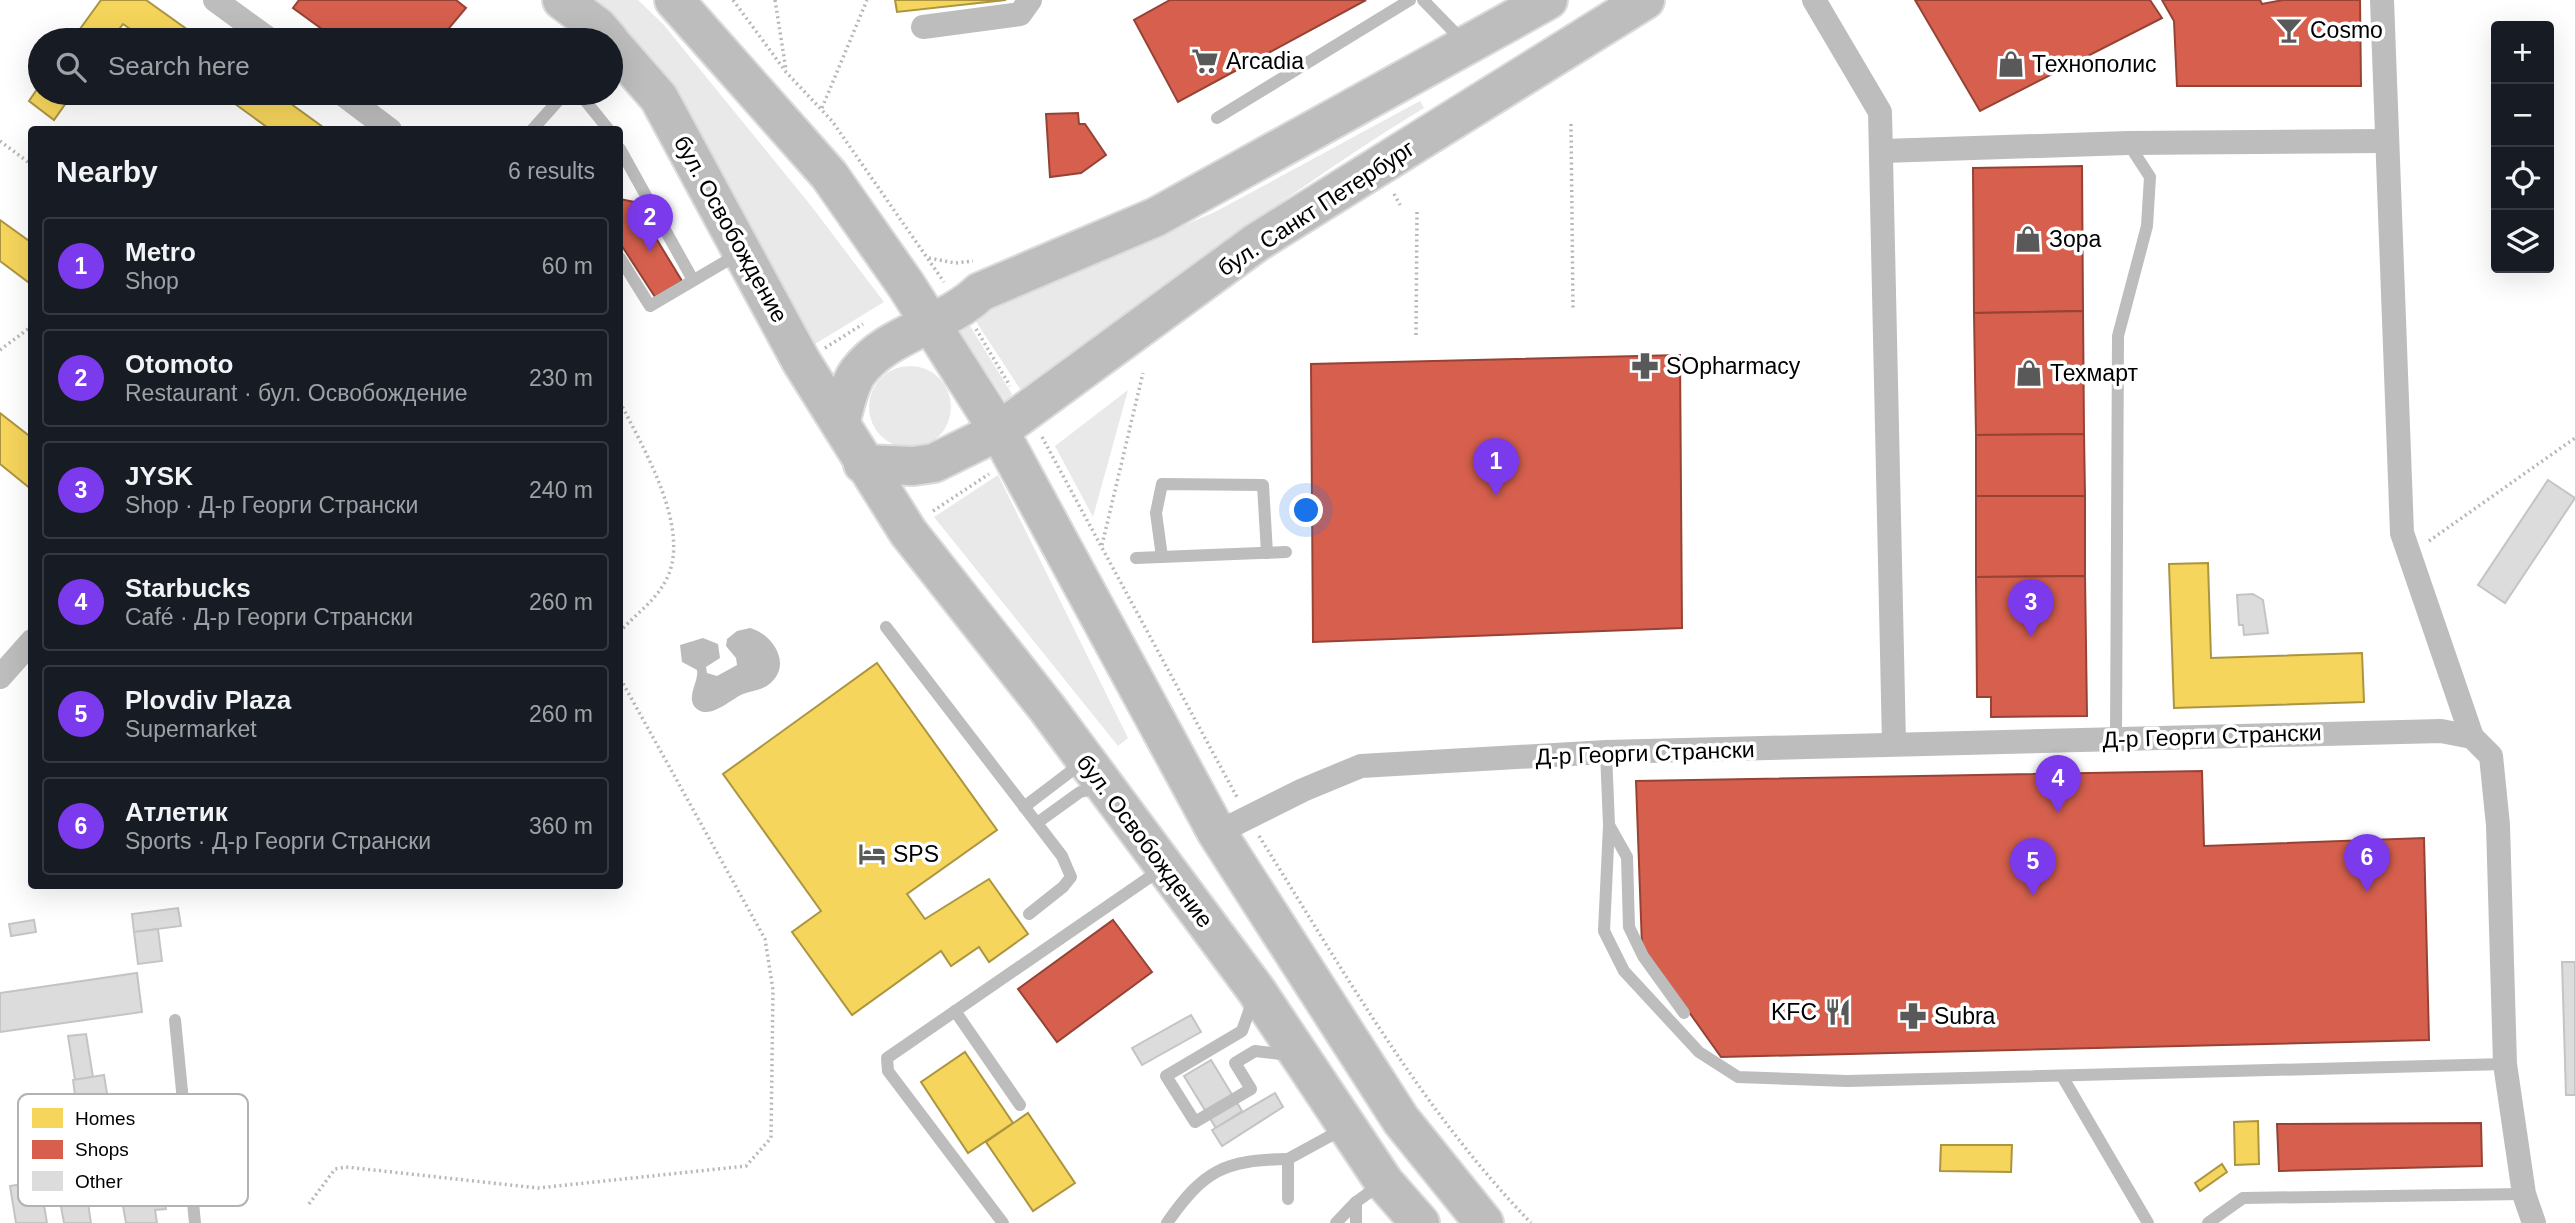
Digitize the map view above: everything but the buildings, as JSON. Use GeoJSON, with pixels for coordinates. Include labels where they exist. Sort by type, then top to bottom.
{"type":"FeatureCollection","features":[{"type":"Feature","properties":{"kind":"main road","name":"бул. Освобождение"},"geometry":{"type":"LineString","coordinates":[[562,0],[599,28]]}},
{"type":"Feature","properties":{"kind":"main road"},"geometry":{"type":"LineString","coordinates":[[674,0],[829,175],[929,324],[999,431],[1232,825],[1401,1120],[1484,1223]]}},
{"type":"Feature","properties":{"kind":"main road"},"geometry":{"type":"LineString","coordinates":[[840,423],[857,374],[871,357],[929,324],[963,309],[980,292],[1156,218],[1468,47],[1548,0]]}},
{"type":"Feature","properties":{"kind":"main road","name":"бул. Санкт Петербург"},"geometry":{"type":"LineString","coordinates":[[863,464],[913,466],[934,463],[999,431],[1257,242],[1645,0]]}},
{"type":"Feature","properties":{"kind":"main road","name":"бул. Освобождение"},"geometry":{"type":"LineString","coordinates":[[623,57],[659,98],[802,361],[863,464],[908,532],[1083,756],[1255,990],[1347,1127],[1370,1192],[1420,1223]]}},
{"type":"Feature","properties":{"kind":"street"},"geometry":{"type":"LineString","coordinates":[[215,0],[254,28]]}},
{"type":"Feature","properties":{"kind":"street"},"geometry":{"type":"LineString","coordinates":[[923,27],[1020,14],[1030,0]]}},
{"type":"Feature","properties":{"kind":"street"},"geometry":{"type":"LineString","coordinates":[[1814,0],[1880,112],[1883,151],[1894,743]]}},
{"type":"Feature","properties":{"kind":"street"},"geometry":{"type":"LineString","coordinates":[[2382,0],[2385,141],[2402,533],[2407,557],[2472,737],[2491,756],[2498,825],[2505,1064],[2524,1195],[2534,1223]]}},
{"type":"Feature","properties":{"kind":"street"},"geometry":{"type":"LineString","coordinates":[[357,105],[385,126]]}},
{"type":"Feature","properties":{"kind":"street"},"geometry":{"type":"LineString","coordinates":[[1883,151],[2128,143],[2385,141]]}},
{"type":"Feature","properties":{"kind":"street"},"geometry":{"type":"LineString","coordinates":[[0,677],[28,646]]}},
{"type":"Feature","properties":{"kind":"street","name":"Д-р Георги Странски"},"geometry":{"type":"LineString","coordinates":[[1232,825],[1361,766],[1606,752],[1894,743],[2441,731],[2472,737]]}},
{"type":"Feature","properties":{"kind":"lane"},"geometry":{"type":"LineString","coordinates":[[1217,118],[1410,0]]}},
{"type":"Feature","properties":{"kind":"lane"},"geometry":{"type":"LineString","coordinates":[[1423,0],[1468,47]]}},
{"type":"Feature","properties":{"kind":"lane"},"geometry":{"type":"LineString","coordinates":[[536,126],[554,105]]}},
{"type":"Feature","properties":{"kind":"lane"},"geometry":{"type":"LineString","coordinates":[[589,105],[606,126]]}},
{"type":"Feature","properties":{"kind":"lane"},"geometry":{"type":"LineString","coordinates":[[2116,739],[2118,336],[2147,226],[2150,177],[2128,143]]}},
{"type":"Feature","properties":{"kind":"lane"},"geometry":{"type":"LineString","coordinates":[[623,154],[693,280]]}},
{"type":"Feature","properties":{"kind":"lane"},"geometry":{"type":"LineString","coordinates":[[623,263],[650,306],[743,251]]}},
{"type":"Feature","properties":{"kind":"lane"},"geometry":{"type":"LineString","coordinates":[[1162,557],[1156,513],[1162,484],[1263,485],[1267,553]]}},
{"type":"Feature","properties":{"kind":"lane"},"geometry":{"type":"LineString","coordinates":[[1136,558],[1286,552]]}},
{"type":"Feature","properties":{"kind":"lane"},"geometry":{"type":"LineString","coordinates":[[886,626],[1062,856],[1071,877],[1063,887],[1029,914]]}},
{"type":"Feature","properties":{"kind":"lane"},"geometry":{"type":"LineString","coordinates":[[1606,752],[1609,825],[1604,930],[1624,971],[1699,1052],[1738,1077],[1847,1081],[2505,1064]]}},
{"type":"Feature","properties":{"kind":"lane"},"geometry":{"type":"LineString","coordinates":[[1024,807],[1070,772],[1083,756]]}},
{"type":"Feature","properties":{"kind":"lane"},"geometry":{"type":"LineString","coordinates":[[1037,823],[1080,792],[1105,788]]}},
{"type":"Feature","properties":{"kind":"lane"},"geometry":{"type":"LineString","coordinates":[[1609,825],[1627,857],[1629,927],[1643,956],[1684,1013]]}},
{"type":"Feature","properties":{"kind":"lane"},"geometry":{"type":"LineString","coordinates":[[1003,1223],[887,1065],[887,1058],[1164,867]]}},
{"type":"Feature","properties":{"kind":"lane"},"geometry":{"type":"LineString","coordinates":[[1255,990],[1251,1014],[1242,1031],[1167,1076],[1195,1122],[1251,1089],[1235,1063],[1255,1051],[1275,1051],[1299,1057]]}},
{"type":"Feature","properties":{"kind":"lane"},"geometry":{"type":"LineString","coordinates":[[956,1012],[1020,1105]]}},
{"type":"Feature","properties":{"kind":"lane"},"geometry":{"type":"LineString","coordinates":[[175,1020],[182,1094]]}},
{"type":"Feature","properties":{"kind":"lane"},"geometry":{"type":"LineString","coordinates":[[2062,1076],[2148,1223]]}},
{"type":"Feature","properties":{"kind":"lane"},"geometry":{"type":"LineString","coordinates":[[1167,1223],[1197,1184],[1223,1168],[1248,1160],[1288,1159],[1347,1127]]}},
{"type":"Feature","properties":{"kind":"lane"},"geometry":{"type":"LineString","coordinates":[[1288,1159],[1288,1199]]}},
{"type":"Feature","properties":{"kind":"lane"},"geometry":{"type":"LineString","coordinates":[[1336,1223],[1370,1192]]}},
{"type":"Feature","properties":{"kind":"lane"},"geometry":{"type":"LineString","coordinates":[[1356,1223],[1370,1192]]}},
{"type":"Feature","properties":{"kind":"lane"},"geometry":{"type":"LineString","coordinates":[[2208,1223],[2243,1198],[2524,1195]]}},
{"type":"Feature","properties":{"kind":"path"},"geometry":{"type":"LineString","coordinates":[[733,0],[786,72],[822,108],[935,269]]}},
{"type":"Feature","properties":{"kind":"path"},"geometry":{"type":"LineString","coordinates":[[775,0],[786,72]]}},
{"type":"Feature","properties":{"kind":"path"},"geometry":{"type":"LineString","coordinates":[[822,108],[867,0]]}},
{"type":"Feature","properties":{"kind":"path"},"geometry":{"type":"LineString","coordinates":[[1571,124],[1573,308]]}},
{"type":"Feature","properties":{"kind":"path"},"geometry":{"type":"LineString","coordinates":[[0,141],[28,162]]}},
{"type":"Feature","properties":{"kind":"path"},"geometry":{"type":"LineString","coordinates":[[1394,194],[1399,205]]}},
{"type":"Feature","properties":{"kind":"path"},"geometry":{"type":"LineString","coordinates":[[1416,335],[1417,212]]}},
{"type":"Feature","properties":{"kind":"path"},"geometry":{"type":"LineString","coordinates":[[927,258],[955,263],[982,258]]}},
{"type":"Feature","properties":{"kind":"path"},"geometry":{"type":"LineString","coordinates":[[818,352],[875,317]]}},
{"type":"Feature","properties":{"kind":"path"},"geometry":{"type":"LineString","coordinates":[[969,319],[1015,394]]}},
{"type":"Feature","properties":{"kind":"path"},"geometry":{"type":"LineString","coordinates":[[0,350],[28,329]]}},
{"type":"Feature","properties":{"kind":"path"},"geometry":{"type":"LineString","coordinates":[[1101,547],[1143,373]]}},
{"type":"Feature","properties":{"kind":"path"},"geometry":{"type":"LineString","coordinates":[[623,408],[655,472],[669,514],[673,553],[668,578],[653,600],[623,629]]}},
{"type":"Feature","properties":{"kind":"path"},"geometry":{"type":"LineString","coordinates":[[1038,432],[1101,547],[1232,825],[1418,1086],[1496,1187],[1531,1223]]}},
{"type":"Feature","properties":{"kind":"path"},"geometry":{"type":"LineString","coordinates":[[2407,557],[2575,438]]}},
{"type":"Feature","properties":{"kind":"path"},"geometry":{"type":"LineString","coordinates":[[933,511],[991,473]]}},
{"type":"Feature","properties":{"kind":"path"},"geometry":{"type":"LineString","coordinates":[[309,1204],[335,1169],[346,1167],[538,1188],[746,1166],[771,1138],[773,990],[765,939],[623,683]]}},
{"type":"Feature","properties":{"kind":"shaded area"},"geometry":{"type":"Polygon","coordinates":[[[585,0],[638,0],[663,24],[812,207],[884,302],[815,344],[735,209],[623,53],[623,28],[605,28],[585,0]]]}},
{"type":"Feature","properties":{"kind":"shaded area"},"geometry":{"type":"Polygon","coordinates":[[[1420,101],[1424,108],[1270,210],[1026,398],[973,317],[1217,211],[1420,101]]]}},
{"type":"Feature","properties":{"kind":"shaded area"},"geometry":{"type":"Polygon","coordinates":[[[967,321],[1012,394],[1006,402],[959,331],[967,321]]]}},
{"type":"Feature","properties":{"kind":"shaded area"},"geometry":{"type":"Polygon","coordinates":[[[910,366],[926,369],[939,378],[948,391],[951,407],[948,423],[939,436],[926,445],[910,448],[894,445],[881,436],[872,423],[869,407],[872,391],[881,378],[894,369],[910,366]]]}},
{"type":"Feature","properties":{"kind":"shaded area"},"geometry":{"type":"Polygon","coordinates":[[[1128,390],[1093,517],[1055,446],[1128,390]]]}},
{"type":"Feature","properties":{"kind":"shaded area"},"geometry":{"type":"Polygon","coordinates":[[[998,475],[1128,738],[1118,746],[934,517],[998,475]]]}},
{"type":"Feature","properties":{"kind":"shaded area"},"geometry":{"type":"Polygon","coordinates":[[[750,628],[758,631],[773,644],[780,660],[776,677],[765,687],[743,694],[719,708],[699,711],[692,702],[697,670],[682,662],[680,645],[703,638],[718,644],[720,658],[706,667],[707,673],[717,676],[737,665],[736,658],[726,646],[727,639],[737,631],[750,628]]]}},
{"type":"Feature","properties":{"kind":"place","name":"Cosmo"},"geometry":{"type":"Point","coordinates":[2289,30]}},
{"type":"Feature","properties":{"kind":"place","name":"Arcadia"},"geometry":{"type":"Point","coordinates":[1205,61]}},
{"type":"Feature","properties":{"kind":"place","name":"Технополис"},"geometry":{"type":"Point","coordinates":[2011,64]}},
{"type":"Feature","properties":{"kind":"place","name":"Зора"},"geometry":{"type":"Point","coordinates":[2028,239]}},
{"type":"Feature","properties":{"kind":"place","name":"Otomoto"},"geometry":{"type":"Point","coordinates":[650,252]}},
{"type":"Feature","properties":{"kind":"place","name":"SOpharmacy"},"geometry":{"type":"Point","coordinates":[1645,366]}},
{"type":"Feature","properties":{"kind":"place","name":"Техмарт"},"geometry":{"type":"Point","coordinates":[2029,373]}},
{"type":"Feature","properties":{"kind":"place","name":"Metro"},"geometry":{"type":"Point","coordinates":[1496,496]}},
{"type":"Feature","properties":{"kind":"place","name":"JYSK"},"geometry":{"type":"Point","coordinates":[2031,637]}},
{"type":"Feature","properties":{"kind":"place","name":"Starbucks"},"geometry":{"type":"Point","coordinates":[2058,813]}},
{"type":"Feature","properties":{"kind":"place","name":"SPS"},"geometry":{"type":"Point","coordinates":[872,854]}},
{"type":"Feature","properties":{"kind":"place","name":"Атлетик"},"geometry":{"type":"Point","coordinates":[2367,892]}},
{"type":"Feature","properties":{"kind":"place","name":"Plovdiv Plaza"},"geometry":{"type":"Point","coordinates":[2033,896]}},
{"type":"Feature","properties":{"kind":"place","name":"KFC"},"geometry":{"type":"Point","coordinates":[1838,1012]}},
{"type":"Feature","properties":{"kind":"place","name":"Subra"},"geometry":{"type":"Point","coordinates":[1913,1016]}}]}
